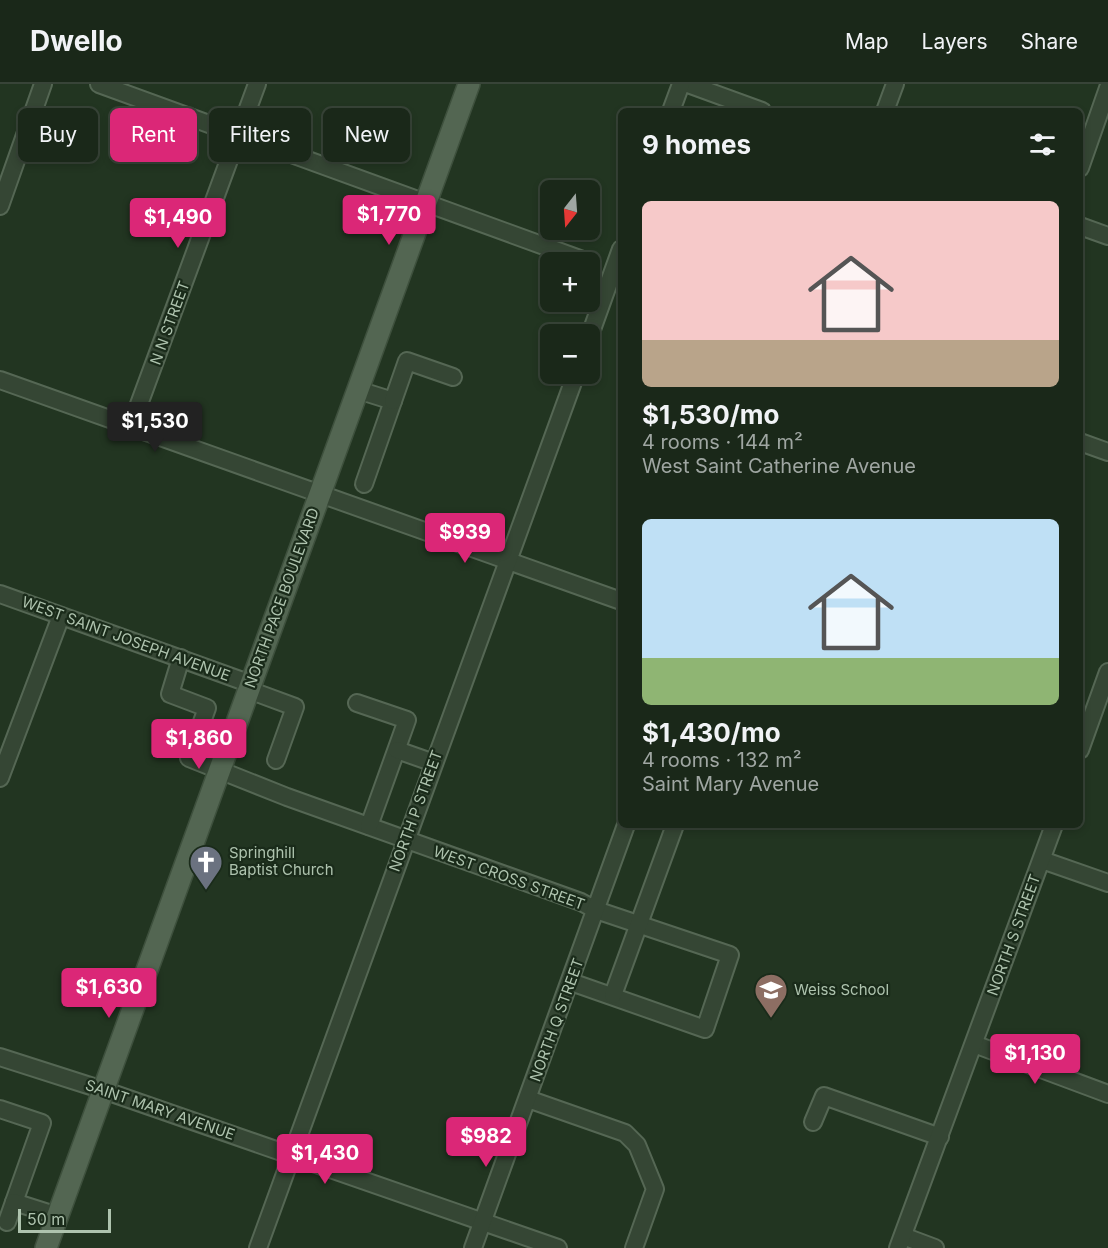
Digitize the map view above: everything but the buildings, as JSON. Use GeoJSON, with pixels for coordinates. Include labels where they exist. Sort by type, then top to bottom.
{"type":"FeatureCollection","features":[{"type":"Feature","properties":{"kind":"main road","name":"NORTH PACE BOULEVARD"},"geometry":{"type":"LineString","coordinates":[[46,1248],[469,84]]}},
{"type":"Feature","properties":{"kind":"street"},"geometry":{"type":"LineString","coordinates":[[0,206],[43,84]]}},
{"type":"Feature","properties":{"kind":"street"},"geometry":{"type":"LineString","coordinates":[[99,84],[209,125]]}},
{"type":"Feature","properties":{"kind":"street","name":"N N STREET"},"geometry":{"type":"LineString","coordinates":[[248,108],[257,84]]}},
{"type":"Feature","properties":{"kind":"street"},"geometry":{"type":"LineString","coordinates":[[672,108],[681,84]]}},
{"type":"Feature","properties":{"kind":"street"},"geometry":{"type":"LineString","coordinates":[[688,84],[754,108]]}},
{"type":"Feature","properties":{"kind":"street"},"geometry":{"type":"LineString","coordinates":[[886,108],[895,84]]}},
{"type":"Feature","properties":{"kind":"street"},"geometry":{"type":"LineString","coordinates":[[1083,159],[1108,88]]}},
{"type":"Feature","properties":{"kind":"street","name":"N N STREET"},"geometry":{"type":"LineString","coordinates":[[131,426],[228,162]]}},
{"type":"Feature","properties":{"kind":"street"},"geometry":{"type":"LineString","coordinates":[[310,162],[558,252]]}},
{"type":"Feature","properties":{"kind":"street"},"geometry":{"type":"LineString","coordinates":[[1083,227],[1108,236]]}},
{"type":"Feature","properties":{"kind":"street"},"geometry":{"type":"LineString","coordinates":[[595,324],[617,273],[600,267]]}},
{"type":"Feature","properties":{"kind":"street"},"geometry":{"type":"LineString","coordinates":[[364,484],[407,361],[453,377]]}},
{"type":"Feature","properties":{"kind":"street"},"geometry":{"type":"LineString","coordinates":[[0,380],[321,492],[618,600]]}},
{"type":"Feature","properties":{"kind":"street","name":"NORTH P STREET"},"geometry":{"type":"LineString","coordinates":[[258,1248],[572,384]]}},
{"type":"Feature","properties":{"kind":"street"},"geometry":{"type":"LineString","coordinates":[[358,390],[393,401]]}},
{"type":"Feature","properties":{"kind":"street"},"geometry":{"type":"LineString","coordinates":[[1083,443],[1108,452]]}},
{"type":"Feature","properties":{"kind":"street","name":"WEST SAINT JOSEPH AVENUE"},"geometry":{"type":"LineString","coordinates":[[0,594],[181,658],[295,707],[276,760]]}},
{"type":"Feature","properties":{"kind":"street"},"geometry":{"type":"LineString","coordinates":[[0,778],[61,616]]}},
{"type":"Feature","properties":{"kind":"street","name":"WEST CROSS STREET"},"geometry":{"type":"LineString","coordinates":[[181,658],[170,694],[207,708],[189,758],[596,910],[730,955],[705,1029],[613,996]]}},
{"type":"Feature","properties":{"kind":"street"},"geometry":{"type":"LineString","coordinates":[[1083,742],[1108,674]]}},
{"type":"Feature","properties":{"kind":"street"},"geometry":{"type":"LineString","coordinates":[[357,703],[407,720],[369,826]]}},
{"type":"Feature","properties":{"kind":"street"},"geometry":{"type":"LineString","coordinates":[[397,750],[434,763]]}},
{"type":"Feature","properties":{"kind":"street","name":"NORTH Q STREET"},"geometry":{"type":"LineString","coordinates":[[473,1248],[625,828]]}},
{"type":"Feature","properties":{"kind":"street"},"geometry":{"type":"LineString","coordinates":[[571,982],[613,996],[674,828]]}},
{"type":"Feature","properties":{"kind":"street","name":"NORTH S STREET"},"geometry":{"type":"LineString","coordinates":[[901,1242],[1053,828]]}},
{"type":"Feature","properties":{"kind":"street"},"geometry":{"type":"LineString","coordinates":[[1042,860],[1108,883]]}},
{"type":"Feature","properties":{"kind":"street"},"geometry":{"type":"LineString","coordinates":[[974,1044],[1108,1094]]}},
{"type":"Feature","properties":{"kind":"street","name":"SAINT MARY AVENUE"},"geometry":{"type":"LineString","coordinates":[[0,1057],[104,1090],[558,1248]]}},
{"type":"Feature","properties":{"kind":"street"},"geometry":{"type":"LineString","coordinates":[[813,1122],[824,1096],[940,1137]]}},
{"type":"Feature","properties":{"kind":"street"},"geometry":{"type":"LineString","coordinates":[[528,1100],[625,1133],[637,1145],[655,1189],[634,1248]]}},
{"type":"Feature","properties":{"kind":"street"},"geometry":{"type":"LineString","coordinates":[[0,1108],[42,1123],[7,1222]]}},
{"type":"Feature","properties":{"kind":"street"},"geometry":{"type":"LineString","coordinates":[[14,1202],[58,1216]]}},
{"type":"Feature","properties":{"kind":"street"},"geometry":{"type":"LineString","coordinates":[[901,1242],[935,1248]]}},
{"type":"Feature","properties":{"kind":"place","name":"Springhill Baptist Church"},"geometry":{"type":"Point","coordinates":[206,891]}},
{"type":"Feature","properties":{"kind":"place","name":"Weiss School"},"geometry":{"type":"Point","coordinates":[771,1019]}}]}
